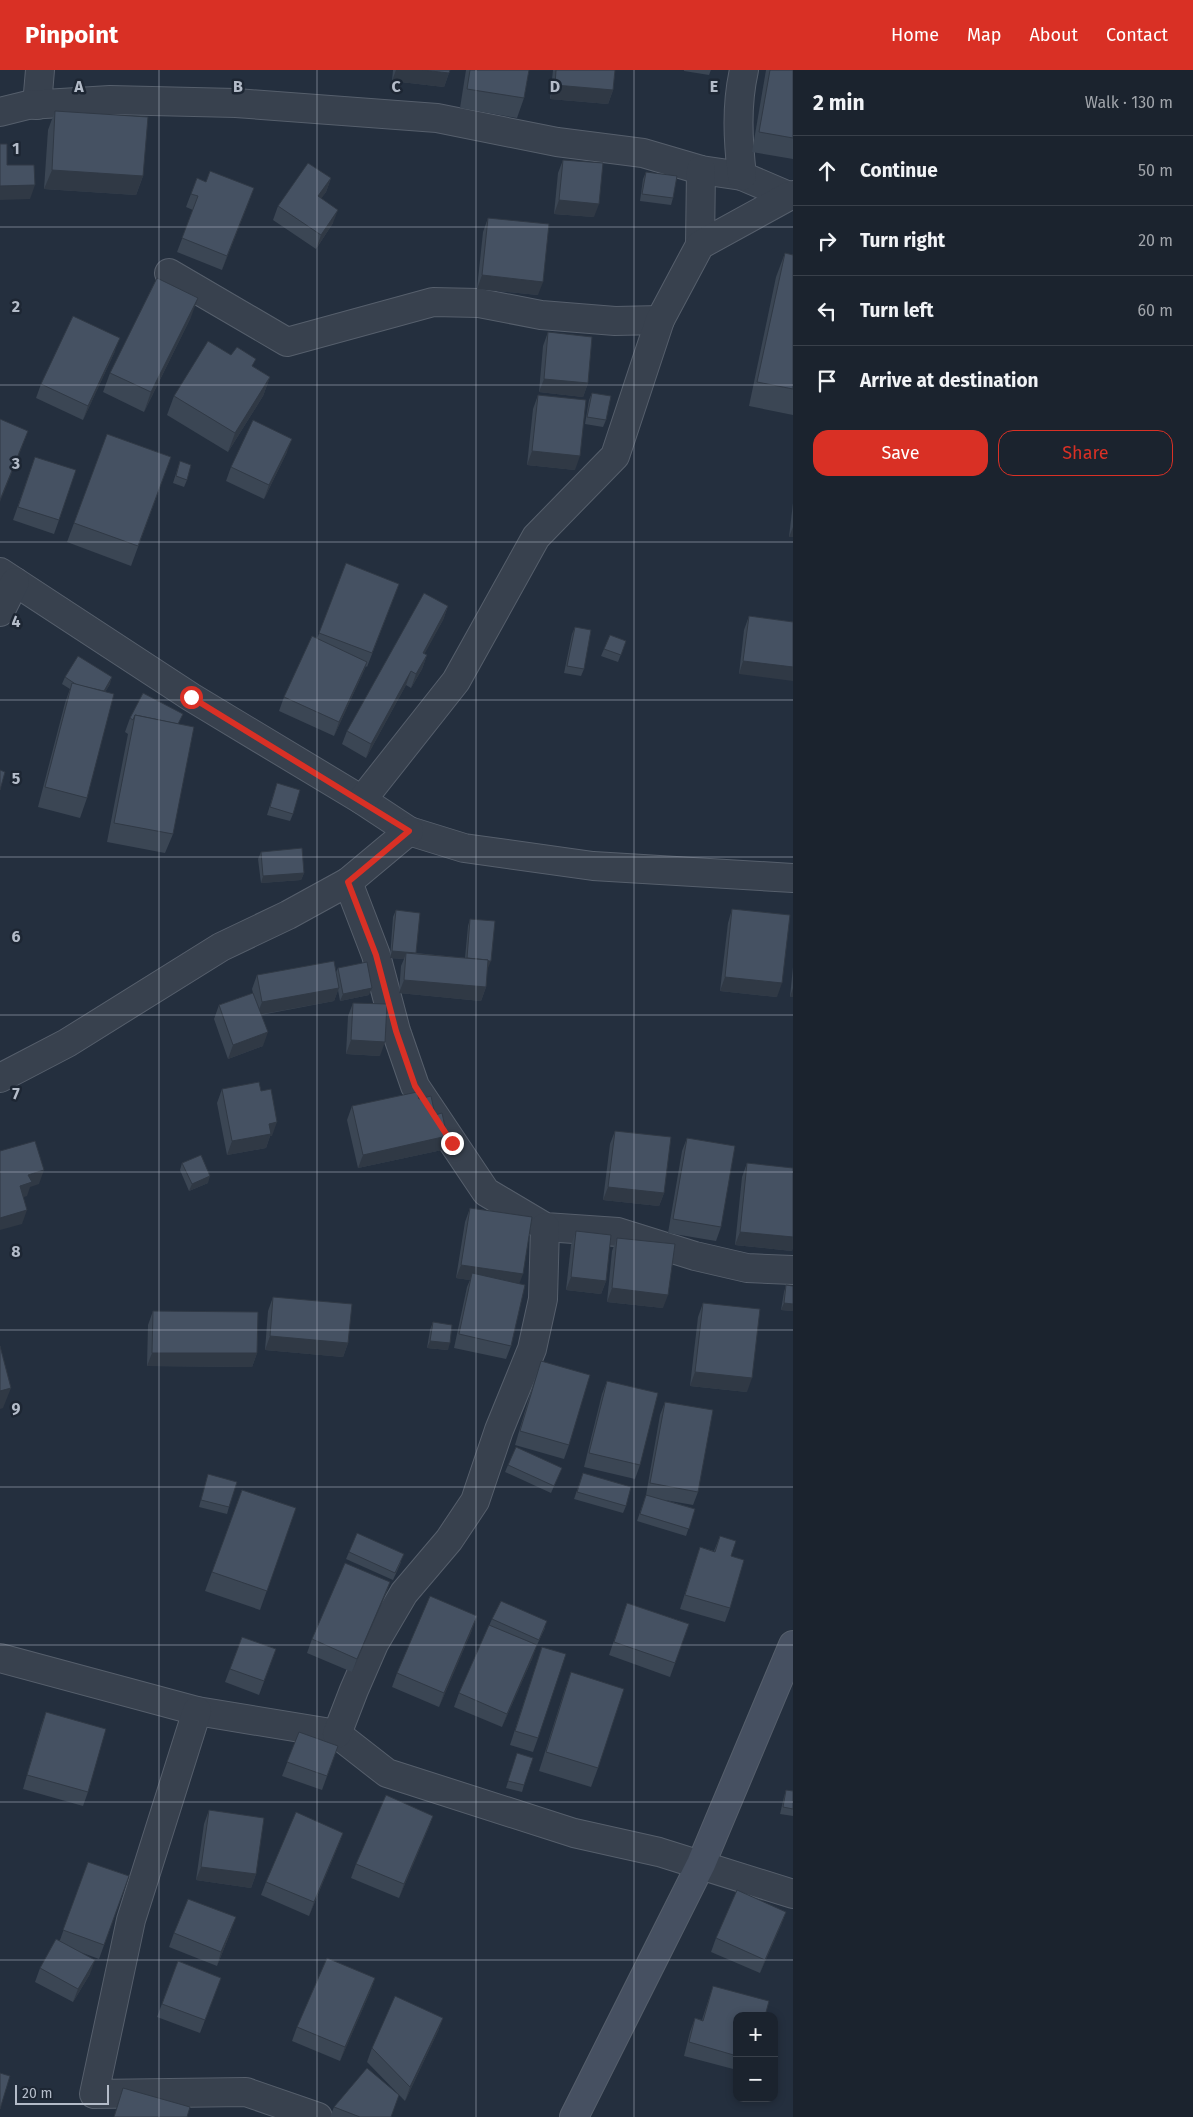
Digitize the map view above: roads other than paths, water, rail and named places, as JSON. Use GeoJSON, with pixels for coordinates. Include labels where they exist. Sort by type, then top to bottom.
{"type":"FeatureCollection","features":[{"type":"Feature","properties":{"kind":"street"},"geometry":{"type":"LineString","coordinates":[[37,105],[40,70]]}},
{"type":"Feature","properties":{"kind":"street"},"geometry":{"type":"LineString","coordinates":[[742,176],[737,134],[740,88],[744,70]]}},
{"type":"Feature","properties":{"kind":"street"},"geometry":{"type":"LineString","coordinates":[[0,112],[37,105],[110,100],[236,103],[437,118],[557,142],[643,153],[701,170],[742,176],[791,196]]}},
{"type":"Feature","properties":{"kind":"street"},"geometry":{"type":"LineString","coordinates":[[362,800],[456,681],[536,537],[615,456],[660,320],[700,245],[701,170]]}},
{"type":"Feature","properties":{"kind":"street"},"geometry":{"type":"LineString","coordinates":[[700,245],[791,196]]}},
{"type":"Feature","properties":{"kind":"street"},"geometry":{"type":"LineString","coordinates":[[169,273],[288,342],[433,302],[479,303],[541,315],[596,319],[660,320]]}},
{"type":"Feature","properties":{"kind":"street"},"geometry":{"type":"LineString","coordinates":[[0,612],[7,577],[191,697],[362,800],[409,831],[464,848],[593,866],[793,878]]}},
{"type":"Feature","properties":{"kind":"street"},"geometry":{"type":"LineString","coordinates":[[0,1078],[67,1043],[220,947],[288,915],[348,882],[409,831]]}},
{"type":"Feature","properties":{"kind":"street"},"geometry":{"type":"LineString","coordinates":[[348,882],[376,955],[396,1031],[415,1086],[486,1192],[545,1227],[618,1232],[695,1256],[747,1268],[793,1270]]}},
{"type":"Feature","properties":{"kind":"street"},"geometry":{"type":"LineString","coordinates":[[337,1734],[374,1644],[404,1593],[448,1540],[475,1501],[498,1430],[532,1349],[544,1299],[545,1227]]}},
{"type":"Feature","properties":{"kind":"street"},"geometry":{"type":"LineString","coordinates":[[574,2117],[701,1864],[793,1645]]}},
{"type":"Feature","properties":{"kind":"street"},"geometry":{"type":"LineString","coordinates":[[0,1658],[197,1711],[337,1734],[387,1773],[574,1832],[659,1852],[793,1894]]}},
{"type":"Feature","properties":{"kind":"street"},"geometry":{"type":"LineString","coordinates":[[197,1711],[131,1920],[94,2094],[246,2092],[318,2117]]}}]}
